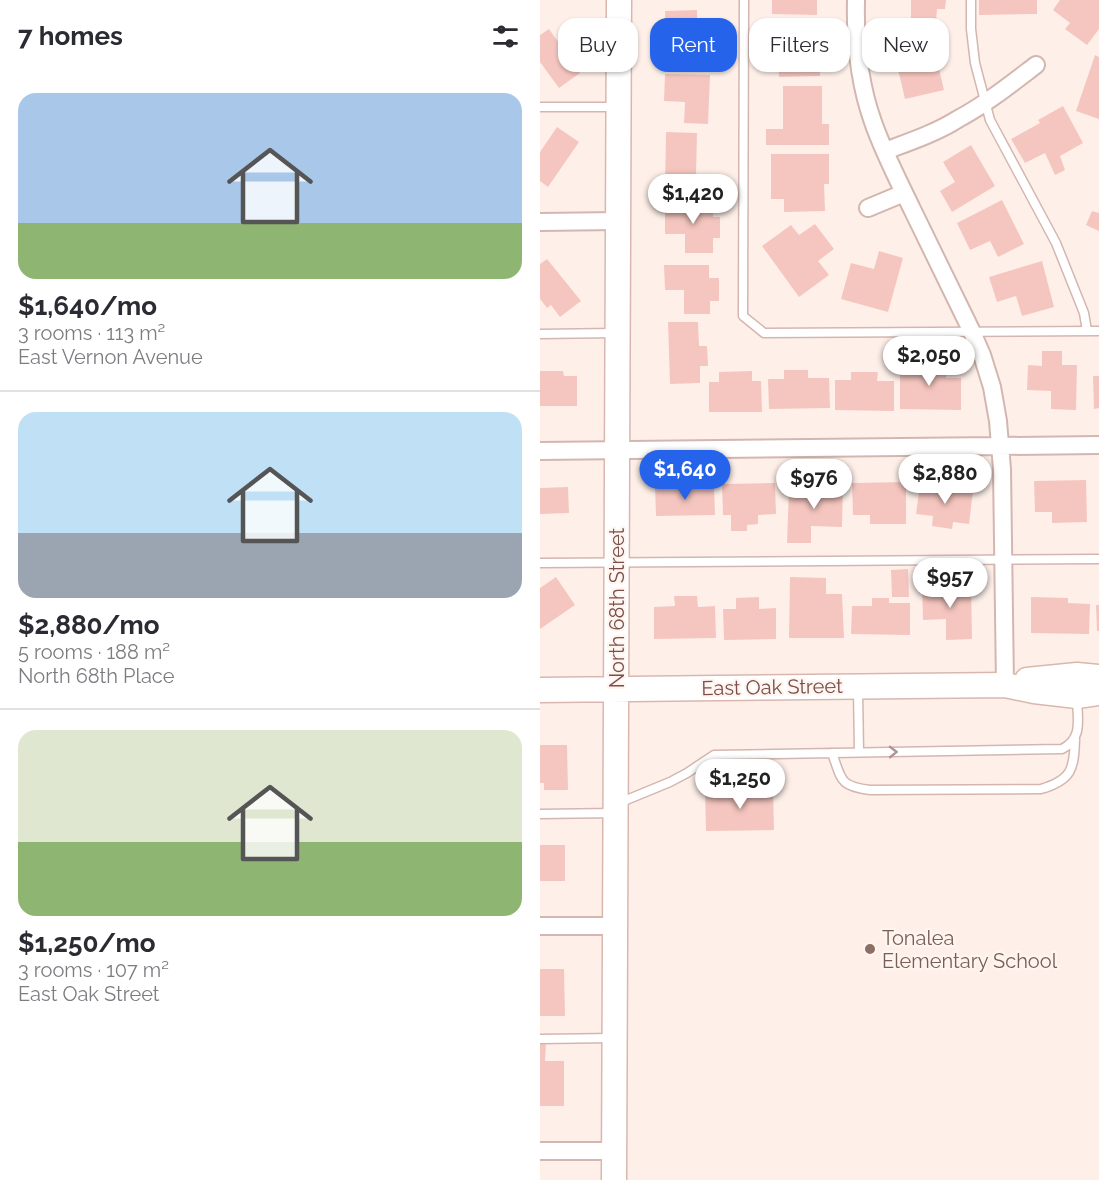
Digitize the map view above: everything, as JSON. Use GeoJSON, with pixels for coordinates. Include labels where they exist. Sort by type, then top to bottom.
{"type":"FeatureCollection","features":[{"type":"Feature","properties":{"kind":"street","name":"North 68th Street"},"geometry":{"type":"LineString","coordinates":[[614,1180],[619,0]]}},
{"type":"Feature","properties":{"kind":"street"},"geometry":{"type":"LineString","coordinates":[[856,0],[857,36],[865,94],[873,122],[904,193],[972,332],[992,387],[998,421],[1002,469],[1005,685]]}},
{"type":"Feature","properties":{"kind":"street"},"geometry":{"type":"LineString","coordinates":[[885,151],[957,120],[1036,65]]}},
{"type":"Feature","properties":{"kind":"street"},"geometry":{"type":"LineString","coordinates":[[868,208],[904,193]]}},
{"type":"Feature","properties":{"kind":"street"},"geometry":{"type":"LineString","coordinates":[[540,222],[618,221]]}},
{"type":"Feature","properties":{"kind":"street"},"geometry":{"type":"LineString","coordinates":[[540,451],[1099,446]]}},
{"type":"Feature","properties":{"kind":"street","name":"East Oak Street"},"geometry":{"type":"LineString","coordinates":[[1005,685],[1034,678],[1099,676]]}},
{"type":"Feature","properties":{"kind":"street","name":"East Oak Street"},"geometry":{"type":"LineString","coordinates":[[540,690],[1005,685],[1034,691],[1088,694]]}},
{"type":"Feature","properties":{"kind":"street"},"geometry":{"type":"LineString","coordinates":[[540,927],[615,926]]}},
{"type":"Feature","properties":{"kind":"street"},"geometry":{"type":"LineString","coordinates":[[540,1151],[614,1151]]}},
{"type":"Feature","properties":{"kind":"lane"},"geometry":{"type":"LineString","coordinates":[[744,0],[743,316],[764,333],[1099,331]]}},
{"type":"Feature","properties":{"kind":"lane"},"geometry":{"type":"LineString","coordinates":[[972,0],[975,63],[990,120],[1056,243],[1084,314],[1087,331]]}},
{"type":"Feature","properties":{"kind":"lane"},"geometry":{"type":"LineString","coordinates":[[540,107],[619,106]]}},
{"type":"Feature","properties":{"kind":"lane"},"geometry":{"type":"LineString","coordinates":[[540,334],[618,333]]}},
{"type":"Feature","properties":{"kind":"lane"},"geometry":{"type":"LineString","coordinates":[[540,563],[1099,559]]}},
{"type":"Feature","properties":{"kind":"lane"},"geometry":{"type":"LineString","coordinates":[[858,687],[859,752]]}},
{"type":"Feature","properties":{"kind":"lane"},"geometry":{"type":"LineString","coordinates":[[832,753],[842,781],[854,788],[870,790],[1041,789],[1058,784],[1068,775],[1074,762],[1075,739],[1088,694]]}},
{"type":"Feature","properties":{"kind":"lane"},"geometry":{"type":"LineString","coordinates":[[540,814],[615,809],[687,773],[714,755],[1062,749],[1075,739]]}},
{"type":"Feature","properties":{"kind":"lane"},"geometry":{"type":"LineString","coordinates":[[540,1039],[614,1038]]}},
{"type":"Feature","properties":{"kind":"building"},"geometry":{"type":"Polygon","coordinates":[[[772,0],[817,0],[817,15],[772,14],[772,0]]]}},
{"type":"Feature","properties":{"kind":"building"},"geometry":{"type":"Polygon","coordinates":[[[911,0],[946,0],[945,9],[937,9],[936,18],[911,18],[911,0]]]}},
{"type":"Feature","properties":{"kind":"building"},"geometry":{"type":"Polygon","coordinates":[[[979,0],[1037,0],[1037,14],[979,15],[979,0]]]}},
{"type":"Feature","properties":{"kind":"building"},"geometry":{"type":"Polygon","coordinates":[[[1060,0],[1099,0],[1099,29],[1087,45],[1065,29],[1070,23],[1053,10],[1060,0]]]}},
{"type":"Feature","properties":{"kind":"building"},"geometry":{"type":"Polygon","coordinates":[[[697,10],[697,18],[665,18],[665,11],[697,10]]]}},
{"type":"Feature","properties":{"kind":"building"},"geometry":{"type":"Polygon","coordinates":[[[549,29],[558,42],[558,72],[580,73],[559,88],[540,62],[540,35],[549,29]]]}},
{"type":"Feature","properties":{"kind":"building"},"geometry":{"type":"Polygon","coordinates":[[[1095,55],[1099,57],[1099,119],[1076,111],[1095,55]]]}},
{"type":"Feature","properties":{"kind":"building"},"geometry":{"type":"Polygon","coordinates":[[[779,72],[820,72],[820,76],[779,77],[779,72]]]}},
{"type":"Feature","properties":{"kind":"building"},"geometry":{"type":"Polygon","coordinates":[[[899,72],[940,72],[944,90],[905,99],[899,72]]]}},
{"type":"Feature","properties":{"kind":"building"},"geometry":{"type":"Polygon","coordinates":[[[665,74],[710,75],[708,124],[684,123],[685,102],[664,101],[665,74]]]}},
{"type":"Feature","properties":{"kind":"building"},"geometry":{"type":"Polygon","coordinates":[[[783,86],[822,86],[822,124],[829,124],[829,145],[766,145],[766,129],[783,129],[783,86]]]}},
{"type":"Feature","properties":{"kind":"building"},"geometry":{"type":"Polygon","coordinates":[[[1063,106],[1083,143],[1060,156],[1065,170],[1055,175],[1045,153],[1025,163],[1011,139],[1040,123],[1038,120],[1063,106]]]}},
{"type":"Feature","properties":{"kind":"building"},"geometry":{"type":"Polygon","coordinates":[[[557,127],[579,142],[548,187],[540,181],[540,152],[557,127]]]}},
{"type":"Feature","properties":{"kind":"building"},"geometry":{"type":"Polygon","coordinates":[[[666,132],[697,133],[696,175],[708,175],[708,191],[665,190],[666,132]]]}},
{"type":"Feature","properties":{"kind":"building"},"geometry":{"type":"Polygon","coordinates":[[[971,145],[995,186],[952,212],[940,191],[955,182],[943,162],[971,145]]]}},
{"type":"Feature","properties":{"kind":"building"},"geometry":{"type":"Polygon","coordinates":[[[771,154],[829,154],[829,184],[824,184],[825,211],[784,212],[784,199],[771,199],[771,154]]]}},
{"type":"Feature","properties":{"kind":"building"},"geometry":{"type":"Polygon","coordinates":[[[1002,200],[1024,244],[998,257],[990,241],[970,250],[957,223],[1002,200]]]}},
{"type":"Feature","properties":{"kind":"building"},"geometry":{"type":"Polygon","coordinates":[[[665,201],[713,202],[713,217],[720,217],[720,238],[713,238],[713,253],[685,253],[685,234],[665,234],[665,201]]]}},
{"type":"Feature","properties":{"kind":"building"},"geometry":{"type":"Polygon","coordinates":[[[1092,211],[1099,213],[1099,231],[1086,225],[1092,211]]]}},
{"type":"Feature","properties":{"kind":"building"},"geometry":{"type":"Polygon","coordinates":[[[815,224],[834,249],[818,261],[829,275],[799,297],[762,246],[791,225],[799,235],[815,224]]]}},
{"type":"Feature","properties":{"kind":"building"},"geometry":{"type":"Polygon","coordinates":[[[879,251],[903,258],[888,312],[841,299],[851,263],[874,269],[879,251]]]}},
{"type":"Feature","properties":{"kind":"building"},"geometry":{"type":"Polygon","coordinates":[[[547,259],[581,301],[560,317],[551,305],[547,308],[540,299],[540,264],[547,259]]]}},
{"type":"Feature","properties":{"kind":"building"},"geometry":{"type":"Polygon","coordinates":[[[1042,261],[1054,307],[1022,316],[1016,296],[997,302],[989,277],[1042,261]]]}},
{"type":"Feature","properties":{"kind":"building"},"geometry":{"type":"Polygon","coordinates":[[[664,265],[709,265],[709,278],[719,278],[719,301],[710,301],[710,314],[684,314],[684,290],[665,290],[664,265]]]}},
{"type":"Feature","properties":{"kind":"building"},"geometry":{"type":"Polygon","coordinates":[[[668,322],[698,322],[699,346],[707,346],[708,366],[700,366],[700,383],[670,384],[668,322]]]}},
{"type":"Feature","properties":{"kind":"building"},"geometry":{"type":"Polygon","coordinates":[[[1042,351],[1062,351],[1062,365],[1077,365],[1076,410],[1051,409],[1051,391],[1027,390],[1028,365],[1042,366],[1042,351]]]}},
{"type":"Feature","properties":{"kind":"building"},"geometry":{"type":"Polygon","coordinates":[[[900,361],[947,361],[946,378],[961,378],[961,410],[900,409],[900,361]]]}},
{"type":"Feature","properties":{"kind":"building"},"geometry":{"type":"Polygon","coordinates":[[[784,370],[808,370],[808,378],[829,378],[830,408],[769,409],[768,379],[784,379],[784,370]]]}},
{"type":"Feature","properties":{"kind":"building"},"geometry":{"type":"Polygon","coordinates":[[[540,371],[563,371],[564,376],[577,376],[577,406],[540,406],[540,371]]]}},
{"type":"Feature","properties":{"kind":"building"},"geometry":{"type":"Polygon","coordinates":[[[752,371],[752,381],[761,381],[762,412],[709,412],[709,382],[719,382],[719,372],[752,371]]]}},
{"type":"Feature","properties":{"kind":"building"},"geometry":{"type":"Polygon","coordinates":[[[851,372],[878,372],[877,381],[894,381],[894,411],[835,410],[835,380],[851,380],[851,372]]]}},
{"type":"Feature","properties":{"kind":"building"},"geometry":{"type":"Polygon","coordinates":[[[1093,376],[1099,376],[1099,408],[1094,409],[1093,376]]]}},
{"type":"Feature","properties":{"kind":"building"},"geometry":{"type":"Polygon","coordinates":[[[1086,480],[1087,522],[1052,523],[1052,512],[1035,512],[1034,481],[1086,480]]]}},
{"type":"Feature","properties":{"kind":"building"},"geometry":{"type":"Polygon","coordinates":[[[906,482],[906,524],[870,524],[870,515],[853,515],[852,483],[906,482]]]}},
{"type":"Feature","properties":{"kind":"building"},"geometry":{"type":"Polygon","coordinates":[[[775,483],[776,514],[758,515],[758,524],[747,525],[747,531],[731,531],[731,515],[723,515],[722,484],[775,483]]]}},
{"type":"Feature","properties":{"kind":"building"},"geometry":{"type":"Polygon","coordinates":[[[811,483],[843,483],[842,527],[811,526],[811,543],[787,543],[789,488],[811,489],[811,483]]]}},
{"type":"Feature","properties":{"kind":"building"},"geometry":{"type":"Polygon","coordinates":[[[920,485],[973,491],[969,524],[953,522],[952,529],[932,526],[933,516],[916,514],[920,485]]]}},
{"type":"Feature","properties":{"kind":"building"},"geometry":{"type":"Polygon","coordinates":[[[655,486],[714,486],[715,515],[656,516],[655,486]]]}},
{"type":"Feature","properties":{"kind":"building"},"geometry":{"type":"Polygon","coordinates":[[[568,487],[569,513],[540,514],[540,488],[568,487]]]}},
{"type":"Feature","properties":{"kind":"building"},"geometry":{"type":"Polygon","coordinates":[[[908,569],[909,597],[892,597],[891,570],[908,569]]]}},
{"type":"Feature","properties":{"kind":"building"},"geometry":{"type":"Polygon","coordinates":[[[556,577],[575,605],[540,629],[540,588],[556,577]]]}},
{"type":"Feature","properties":{"kind":"building"},"geometry":{"type":"Polygon","coordinates":[[[790,577],[826,578],[826,594],[842,594],[844,638],[789,638],[790,577]]]}},
{"type":"Feature","properties":{"kind":"building"},"geometry":{"type":"Polygon","coordinates":[[[971,585],[972,639],[946,640],[946,619],[923,620],[922,586],[971,585]]]}},
{"type":"Feature","properties":{"kind":"building"},"geometry":{"type":"Polygon","coordinates":[[[674,596],[697,596],[698,607],[715,606],[716,638],[654,639],[654,607],[675,606],[674,596]]]}},
{"type":"Feature","properties":{"kind":"building"},"geometry":{"type":"Polygon","coordinates":[[[759,597],[759,609],[776,608],[776,639],[724,640],[723,609],[736,609],[736,598],[759,597]]]}},
{"type":"Feature","properties":{"kind":"building"},"geometry":{"type":"Polygon","coordinates":[[[1031,597],[1068,598],[1068,603],[1090,604],[1089,634],[1031,633],[1031,597]]]}},
{"type":"Feature","properties":{"kind":"building"},"geometry":{"type":"Polygon","coordinates":[[[872,598],[889,598],[889,603],[910,603],[910,635],[851,634],[852,606],[872,606],[872,598]]]}},
{"type":"Feature","properties":{"kind":"building"},"geometry":{"type":"Polygon","coordinates":[[[1096,605],[1099,605],[1099,631],[1097,631],[1096,605]]]}},
{"type":"Feature","properties":{"kind":"building"},"geometry":{"type":"Polygon","coordinates":[[[540,745],[567,745],[568,790],[544,790],[544,783],[540,783],[540,745]]]}},
{"type":"Feature","properties":{"kind":"building"},"geometry":{"type":"Polygon","coordinates":[[[773,789],[774,830],[706,831],[705,791],[773,789]]]}},
{"type":"Feature","properties":{"kind":"building"},"geometry":{"type":"Polygon","coordinates":[[[540,845],[565,845],[565,881],[540,881],[540,845]]]}},
{"type":"Feature","properties":{"kind":"building"},"geometry":{"type":"Polygon","coordinates":[[[540,969],[564,969],[565,1016],[540,1016],[540,969]]]}},
{"type":"Feature","properties":{"kind":"building"},"geometry":{"type":"Polygon","coordinates":[[[540,1044],[546,1044],[545,1061],[564,1061],[564,1106],[540,1106],[540,1044]]]}},
{"type":"Feature","properties":{"kind":"place","name":"Tonalea Elementary School"},"geometry":{"type":"Point","coordinates":[870,949]}}]}
